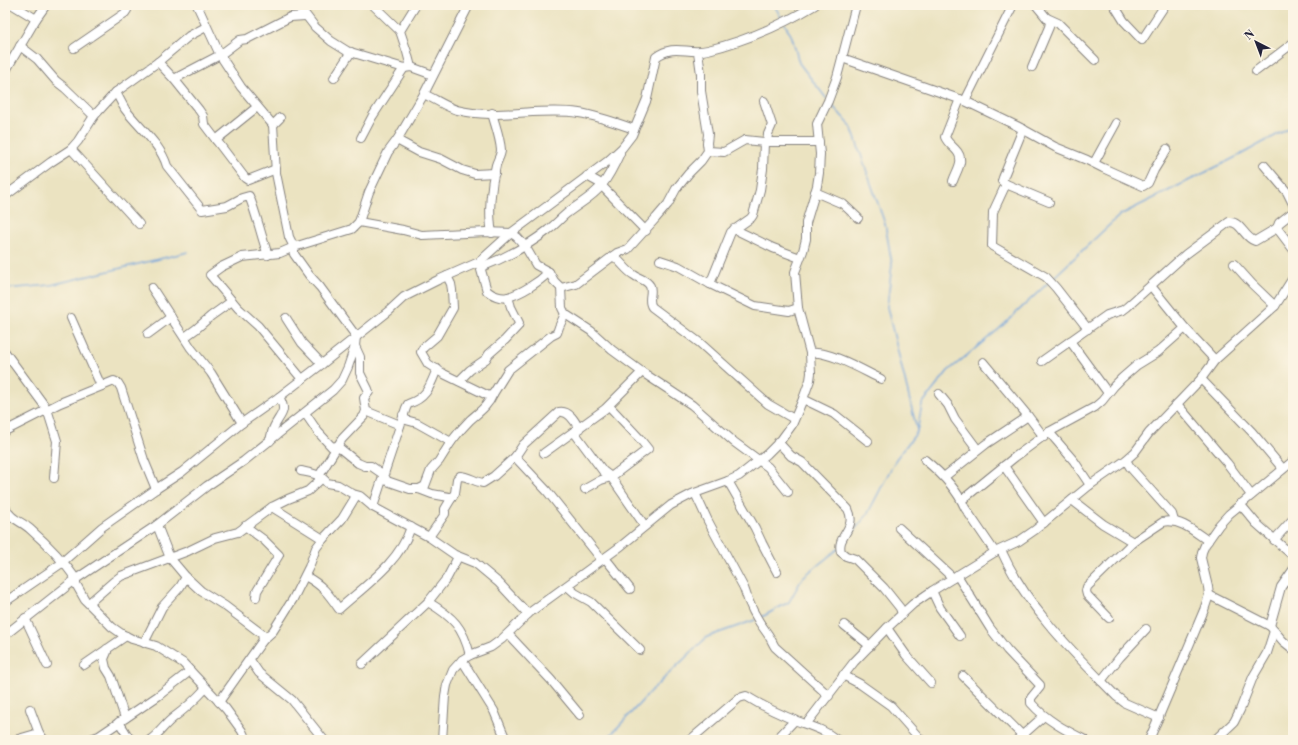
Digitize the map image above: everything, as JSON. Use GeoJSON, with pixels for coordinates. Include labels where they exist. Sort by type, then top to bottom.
{"type":"FeatureCollection","features":[{"type":"Feature","properties":{"kind":"street"},"geometry":{"type":"LineString","coordinates":[[13,5],[36,19]]}},
{"type":"Feature","properties":{"kind":"street"},"geometry":{"type":"LineString","coordinates":[[5,72],[36,19],[46,5]]}},
{"type":"Feature","properties":{"kind":"street"},"geometry":{"type":"LineString","coordinates":[[74,48],[125,13],[127,10],[127,5]]}},
{"type":"Feature","properties":{"kind":"street"},"geometry":{"type":"LineString","coordinates":[[5,635],[76,579],[157,525],[207,486],[244,461],[333,390],[342,380],[355,346],[356,336],[294,254],[294,247],[288,232],[276,169],[273,125],[241,87],[220,55],[197,5]]}},
{"type":"Feature","properties":{"kind":"street"},"geometry":{"type":"LineString","coordinates":[[298,5],[315,27],[331,41],[351,52],[433,75]]}},
{"type":"Feature","properties":{"kind":"street"},"geometry":{"type":"LineString","coordinates":[[361,138],[372,117],[407,67],[407,52],[400,32],[387,21],[373,5]]}},
{"type":"Feature","properties":{"kind":"street"},"geometry":{"type":"LineString","coordinates":[[400,32],[416,5]]}},
{"type":"Feature","properties":{"kind":"street"},"geometry":{"type":"LineString","coordinates":[[480,265],[489,254],[512,233],[608,161],[629,141],[648,99],[656,57],[663,52],[670,50],[698,52],[745,38],[775,27],[814,5]]}},
{"type":"Feature","properties":{"kind":"street"},"geometry":{"type":"LineString","coordinates":[[442,740],[447,685],[453,670],[462,660],[470,655],[491,647],[508,634],[528,614],[604,559],[671,505],[695,493],[738,476],[760,460],[781,440],[794,419],[810,380],[810,353],[798,308],[794,272],[803,251],[806,238],[806,223],[819,173],[819,142],[817,124],[837,77],[856,5]]}},
{"type":"Feature","properties":{"kind":"street"},"geometry":{"type":"LineString","coordinates":[[953,181],[961,160],[960,156],[945,137],[962,100],[1013,5]]}},
{"type":"Feature","properties":{"kind":"street"},"geometry":{"type":"LineString","coordinates":[[1032,67],[1050,22],[1036,5]]}},
{"type":"Feature","properties":{"kind":"street"},"geometry":{"type":"LineString","coordinates":[[1114,5],[1124,21],[1142,40],[1165,5]]}},
{"type":"Feature","properties":{"kind":"street"},"geometry":{"type":"LineString","coordinates":[[302,380],[258,326],[232,301],[210,275],[221,267],[242,257],[285,252],[294,247],[352,229],[359,222],[369,192],[388,152],[397,140],[424,94],[468,7]]}},
{"type":"Feature","properties":{"kind":"street"},"geometry":{"type":"LineString","coordinates":[[174,79],[220,55],[240,40],[247,39],[290,17],[305,16]]}},
{"type":"Feature","properties":{"kind":"street"},"geometry":{"type":"LineString","coordinates":[[1047,18],[1058,23],[1095,60]]}},
{"type":"Feature","properties":{"kind":"street"},"geometry":{"type":"LineString","coordinates":[[5,196],[50,162],[71,149],[94,116],[116,92],[158,62],[189,36],[206,27]]}},
{"type":"Feature","properties":{"kind":"street"},"geometry":{"type":"LineString","coordinates":[[1256,71],[1293,43]]}},
{"type":"Feature","properties":{"kind":"street"},"geometry":{"type":"LineString","coordinates":[[20,46],[37,59],[56,81],[94,116]]}},
{"type":"Feature","properties":{"kind":"street"},"geometry":{"type":"LineString","coordinates":[[334,78],[351,52]]}},
{"type":"Feature","properties":{"kind":"street"},"geometry":{"type":"LineString","coordinates":[[561,288],[576,284],[613,256],[628,249],[646,231],[668,204],[676,189],[708,151],[708,134],[698,52]]}},
{"type":"Feature","properties":{"kind":"street"},"geometry":{"type":"LineString","coordinates":[[842,58],[962,100],[1023,129],[1055,147],[1094,163],[1140,185],[1145,186],[1148,184],[1154,170],[1167,149]]}},
{"type":"Feature","properties":{"kind":"street"},"geometry":{"type":"LineString","coordinates":[[158,62],[174,79],[202,114],[204,124],[245,178],[248,180],[276,169]]}},
{"type":"Feature","properties":{"kind":"street"},"geometry":{"type":"LineString","coordinates":[[116,92],[126,109],[159,149],[167,166],[202,210],[227,206],[249,196],[268,255]]}},
{"type":"Feature","properties":{"kind":"street"},"geometry":{"type":"LineString","coordinates":[[424,94],[457,110],[492,113],[579,113],[609,121],[634,130]]}},
{"type":"Feature","properties":{"kind":"street"},"geometry":{"type":"LineString","coordinates":[[710,284],[730,234],[734,229],[751,218],[753,214],[760,190],[765,141],[772,124],[764,100]]}},
{"type":"Feature","properties":{"kind":"street"},"geometry":{"type":"LineString","coordinates":[[216,140],[257,107]]}},
{"type":"Feature","properties":{"kind":"street"},"geometry":{"type":"LineString","coordinates":[[492,113],[501,149],[495,173],[490,215],[492,233]]}},
{"type":"Feature","properties":{"kind":"street"},"geometry":{"type":"LineString","coordinates":[[273,125],[280,118]]}},
{"type":"Feature","properties":{"kind":"street"},"geometry":{"type":"LineString","coordinates":[[1094,163],[1116,123]]}},
{"type":"Feature","properties":{"kind":"street"},"geometry":{"type":"LineString","coordinates":[[1023,129],[1002,181],[1049,202]]}},
{"type":"Feature","properties":{"kind":"street"},"geometry":{"type":"LineString","coordinates":[[397,140],[419,152],[441,159],[462,170],[475,174],[495,173]]}},
{"type":"Feature","properties":{"kind":"street"},"geometry":{"type":"LineString","coordinates":[[708,151],[724,152],[745,140],[819,142]]}},
{"type":"Feature","properties":{"kind":"street"},"geometry":{"type":"LineString","coordinates":[[5,602],[41,578],[102,528],[182,472],[242,423],[302,380],[409,293],[447,276],[480,265],[495,262],[525,246],[548,230],[601,186],[612,170],[622,148]]}},
{"type":"Feature","properties":{"kind":"street"},"geometry":{"type":"LineString","coordinates":[[71,149],[139,224]]}},
{"type":"Feature","properties":{"kind":"street"},"geometry":{"type":"LineString","coordinates":[[1264,165],[1290,190],[1293,204]]}},
{"type":"Feature","properties":{"kind":"street"},"geometry":{"type":"LineString","coordinates":[[587,176],[601,186],[646,231]]}},
{"type":"Feature","properties":{"kind":"street"},"geometry":{"type":"LineString","coordinates":[[1006,184],[993,212],[992,246],[1046,277],[1088,329]]}},
{"type":"Feature","properties":{"kind":"street"},"geometry":{"type":"LineString","coordinates":[[815,192],[843,204],[858,218]]}},
{"type":"Feature","properties":{"kind":"street"},"geometry":{"type":"LineString","coordinates":[[1042,361],[1107,315],[1123,310],[1186,254],[1229,222],[1237,224],[1251,240],[1255,241],[1277,228],[1279,223],[1293,212]]}},
{"type":"Feature","properties":{"kind":"street"},"geometry":{"type":"LineString","coordinates":[[359,222],[422,235],[512,233],[525,246],[536,265],[549,272],[554,281],[561,288],[562,308],[565,314],[591,331],[612,350],[642,372],[692,405],[734,442],[768,467],[788,492]]}},
{"type":"Feature","properties":{"kind":"street"},"geometry":{"type":"LineString","coordinates":[[1277,228],[1293,249]]}},
{"type":"Feature","properties":{"kind":"street"},"geometry":{"type":"LineString","coordinates":[[734,229],[773,248],[800,258]]}},
{"type":"Feature","properties":{"kind":"street"},"geometry":{"type":"LineString","coordinates":[[489,254],[495,262]]}},
{"type":"Feature","properties":{"kind":"street"},"geometry":{"type":"LineString","coordinates":[[613,256],[620,261],[628,271],[650,285],[651,290],[649,303],[652,307],[700,343],[768,404],[794,419]]}},
{"type":"Feature","properties":{"kind":"street"},"geometry":{"type":"LineString","coordinates":[[660,260],[678,266],[710,284],[755,306],[789,311],[798,308]]}},
{"type":"Feature","properties":{"kind":"street"},"geometry":{"type":"LineString","coordinates":[[1234,264],[1275,306]]}},
{"type":"Feature","properties":{"kind":"street"},"geometry":{"type":"LineString","coordinates":[[480,265],[487,291],[494,295],[508,297],[535,283],[549,272]]}},
{"type":"Feature","properties":{"kind":"street"},"geometry":{"type":"LineString","coordinates":[[447,276],[451,284],[453,308],[437,336],[423,348],[421,352],[428,364],[444,374],[486,395],[490,396],[493,394]]}},
{"type":"Feature","properties":{"kind":"street"},"geometry":{"type":"LineString","coordinates":[[806,723],[829,696],[843,675],[887,628],[913,604],[998,551],[1019,541],[1044,523],[1090,485],[1135,452],[1149,433],[1201,380],[1215,360],[1275,306],[1293,278]]}},
{"type":"Feature","properties":{"kind":"street"},"geometry":{"type":"LineString","coordinates":[[1151,286],[1185,328],[1215,360]]}},
{"type":"Feature","properties":{"kind":"street"},"geometry":{"type":"LineString","coordinates":[[152,288],[197,356],[211,373],[242,423]]}},
{"type":"Feature","properties":{"kind":"street"},"geometry":{"type":"LineString","coordinates":[[458,381],[470,370],[486,359],[489,354],[518,326],[519,323],[508,297]]}},
{"type":"Feature","properties":{"kind":"street"},"geometry":{"type":"LineString","coordinates":[[185,337],[232,301]]}},
{"type":"Feature","properties":{"kind":"street"},"geometry":{"type":"LineString","coordinates":[[305,413],[318,432],[332,447],[337,446],[358,463],[365,466],[371,466],[384,475],[387,481],[410,490],[419,489],[425,486],[432,470],[451,442],[491,400],[493,394],[508,370],[551,336],[557,333],[558,327],[565,314]]}},
{"type":"Feature","properties":{"kind":"street"},"geometry":{"type":"LineString","coordinates":[[148,334],[171,317]]}},
{"type":"Feature","properties":{"kind":"street"},"geometry":{"type":"LineString","coordinates":[[71,318],[101,386]]}},
{"type":"Feature","properties":{"kind":"street"},"geometry":{"type":"LineString","coordinates":[[286,318],[302,343],[322,364]]}},
{"type":"Feature","properties":{"kind":"street"},"geometry":{"type":"LineString","coordinates":[[962,500],[1047,434],[1102,402],[1114,386],[1137,365],[1158,352],[1185,328]]}},
{"type":"Feature","properties":{"kind":"street"},"geometry":{"type":"LineString","coordinates":[[1070,341],[1108,393]]}},
{"type":"Feature","properties":{"kind":"street"},"geometry":{"type":"LineString","coordinates":[[89,604],[112,582],[121,576],[215,538],[238,532],[272,508],[288,499],[308,491],[319,481],[319,476],[337,446],[364,416],[366,411],[364,398],[369,392],[360,373],[360,358],[355,346]]}},
{"type":"Feature","properties":{"kind":"street"},"geometry":{"type":"LineString","coordinates":[[5,352],[47,409],[57,441],[54,478]]}},
{"type":"Feature","properties":{"kind":"street"},"geometry":{"type":"LineString","coordinates":[[810,353],[815,352],[836,358],[856,366],[881,379]]}},
{"type":"Feature","properties":{"kind":"street"},"geometry":{"type":"LineString","coordinates":[[983,362],[1028,416],[1074,461],[1090,485]]}},
{"type":"Feature","properties":{"kind":"street"},"geometry":{"type":"LineString","coordinates":[[373,507],[408,404],[414,402],[427,392],[437,369]]}},
{"type":"Feature","properties":{"kind":"street"},"geometry":{"type":"LineString","coordinates":[[544,453],[609,406],[642,372]]}},
{"type":"Feature","properties":{"kind":"street"},"geometry":{"type":"LineString","coordinates":[[1201,380],[1252,432],[1282,469]]}},
{"type":"Feature","properties":{"kind":"street"},"geometry":{"type":"LineString","coordinates":[[5,431],[60,402],[114,381],[118,383],[144,460],[156,489]]}},
{"type":"Feature","properties":{"kind":"street"},"geometry":{"type":"LineString","coordinates":[[939,394],[978,450]]}},
{"type":"Feature","properties":{"kind":"street"},"geometry":{"type":"LineString","coordinates":[[270,441],[273,428],[282,413],[284,406],[279,397]]}},
{"type":"Feature","properties":{"kind":"street"},"geometry":{"type":"LineString","coordinates":[[803,399],[834,414],[868,441]]}},
{"type":"Feature","properties":{"kind":"street"},"geometry":{"type":"LineString","coordinates":[[1178,404],[1227,463],[1251,495]]}},
{"type":"Feature","properties":{"kind":"street"},"geometry":{"type":"LineString","coordinates":[[585,489],[601,480],[611,477],[648,449],[609,406]]}},
{"type":"Feature","properties":{"kind":"street"},"geometry":{"type":"LineString","coordinates":[[366,411],[400,425]]}},
{"type":"Feature","properties":{"kind":"street"},"geometry":{"type":"LineString","coordinates":[[429,537],[445,514],[445,509],[455,493],[457,479],[460,476],[465,476],[477,482],[483,483],[494,476],[559,412],[565,412],[570,415],[577,430],[603,471],[611,477],[645,526]]}},
{"type":"Feature","properties":{"kind":"street"},"geometry":{"type":"LineString","coordinates":[[403,415],[406,420],[418,423],[451,442]]}},
{"type":"Feature","properties":{"kind":"street"},"geometry":{"type":"LineString","coordinates":[[944,477],[978,450],[1028,416]]}},
{"type":"Feature","properties":{"kind":"street"},"geometry":{"type":"LineString","coordinates":[[778,442],[792,456],[802,462],[848,509],[852,519],[840,544],[843,554],[856,559],[884,588],[900,608],[902,614]]}},
{"type":"Feature","properties":{"kind":"street"},"geometry":{"type":"LineString","coordinates":[[515,457],[548,491],[630,589]]}},
{"type":"Feature","properties":{"kind":"street"},"geometry":{"type":"LineString","coordinates":[[925,460],[944,477],[962,500],[965,508],[998,551],[1046,622],[1101,681],[1125,703],[1159,718]]}},
{"type":"Feature","properties":{"kind":"street"},"geometry":{"type":"LineString","coordinates":[[1126,460],[1130,467],[1172,514],[1174,520],[1208,541]]}},
{"type":"Feature","properties":{"kind":"street"},"geometry":{"type":"LineString","coordinates":[[1149,740],[1209,595],[1201,558],[1202,552],[1219,525],[1240,504],[1293,461]]}},
{"type":"Feature","properties":{"kind":"street"},"geometry":{"type":"LineString","coordinates":[[1004,466],[1044,523]]}},
{"type":"Feature","properties":{"kind":"street"},"geometry":{"type":"LineString","coordinates":[[301,470],[323,477],[327,482],[338,485],[356,496],[363,498],[373,507],[429,537],[458,557],[475,562],[499,583],[528,614]]}},
{"type":"Feature","properties":{"kind":"street"},"geometry":{"type":"LineString","coordinates":[[728,481],[755,528],[777,572]]}},
{"type":"Feature","properties":{"kind":"street"},"geometry":{"type":"LineString","coordinates":[[419,489],[432,494],[449,496],[450,499]]}},
{"type":"Feature","properties":{"kind":"street"},"geometry":{"type":"LineString","coordinates":[[695,493],[708,521],[744,588],[747,599],[762,628],[768,634],[775,647],[829,696]]}},
{"type":"Feature","properties":{"kind":"street"},"geometry":{"type":"LineString","coordinates":[[219,702],[263,640],[273,631],[305,576],[316,548],[342,519],[356,496]]}},
{"type":"Feature","properties":{"kind":"street"},"geometry":{"type":"LineString","coordinates":[[1072,500],[1104,524],[1133,542]]}},
{"type":"Feature","properties":{"kind":"street"},"geometry":{"type":"LineString","coordinates":[[1240,504],[1274,540],[1293,556]]}},
{"type":"Feature","properties":{"kind":"street"},"geometry":{"type":"LineString","coordinates":[[5,507],[10,516],[29,528],[63,560],[76,579],[76,584],[79,591],[89,604],[112,627],[126,636],[156,646],[183,663],[226,709],[242,731],[246,740]]}},
{"type":"Feature","properties":{"kind":"street"},"geometry":{"type":"LineString","coordinates":[[272,508],[323,539]]}},
{"type":"Feature","properties":{"kind":"street"},"geometry":{"type":"LineString","coordinates":[[1274,540],[1293,519]]}},
{"type":"Feature","properties":{"kind":"street"},"geometry":{"type":"LineString","coordinates":[[1108,618],[1087,595],[1087,587],[1133,542],[1164,522],[1174,520]]}},
{"type":"Feature","properties":{"kind":"street"},"geometry":{"type":"LineString","coordinates":[[157,525],[170,557],[186,577],[201,591],[226,606],[254,627],[262,634],[263,640]]}},
{"type":"Feature","properties":{"kind":"street"},"geometry":{"type":"LineString","coordinates":[[245,526],[264,540],[279,555],[262,582],[256,597]]}},
{"type":"Feature","properties":{"kind":"street"},"geometry":{"type":"LineString","coordinates":[[305,576],[318,584],[328,594],[339,609],[373,580],[398,555],[411,527]]}},
{"type":"Feature","properties":{"kind":"street"},"geometry":{"type":"LineString","coordinates":[[899,528],[955,577],[1007,650],[1040,685],[1030,700],[1044,716],[1058,726],[1085,740]]}},
{"type":"Feature","properties":{"kind":"street"},"geometry":{"type":"LineString","coordinates":[[362,664],[428,602],[447,578],[458,557]]}},
{"type":"Feature","properties":{"kind":"street"},"geometry":{"type":"LineString","coordinates":[[1215,740],[1234,722],[1253,677],[1267,653],[1281,587],[1293,570]]}},
{"type":"Feature","properties":{"kind":"street"},"geometry":{"type":"LineString","coordinates":[[144,643],[162,607],[180,587],[186,577]]}},
{"type":"Feature","properties":{"kind":"street"},"geometry":{"type":"LineString","coordinates":[[568,586],[575,593],[591,602],[640,650]]}},
{"type":"Feature","properties":{"kind":"street"},"geometry":{"type":"LineString","coordinates":[[932,591],[940,608],[960,636]]}},
{"type":"Feature","properties":{"kind":"street"},"geometry":{"type":"LineString","coordinates":[[1209,595],[1272,629],[1293,648]]}},
{"type":"Feature","properties":{"kind":"street"},"geometry":{"type":"LineString","coordinates":[[428,602],[445,612],[455,623],[466,638],[470,655]]}},
{"type":"Feature","properties":{"kind":"street"},"geometry":{"type":"LineString","coordinates":[[25,618],[47,664]]}},
{"type":"Feature","properties":{"kind":"street"},"geometry":{"type":"LineString","coordinates":[[844,624],[870,646]]}},
{"type":"Feature","properties":{"kind":"street"},"geometry":{"type":"LineString","coordinates":[[887,628],[906,655],[931,683]]}},
{"type":"Feature","properties":{"kind":"street"},"geometry":{"type":"LineString","coordinates":[[1101,681],[1146,629]]}},
{"type":"Feature","properties":{"kind":"street"},"geometry":{"type":"LineString","coordinates":[[508,634],[551,680],[580,715]]}},
{"type":"Feature","properties":{"kind":"street"},"geometry":{"type":"LineString","coordinates":[[84,665],[126,636]]}},
{"type":"Feature","properties":{"kind":"street"},"geometry":{"type":"LineString","coordinates":[[107,649],[108,652],[104,659],[106,668],[111,676],[122,720],[129,738],[132,740]]}},
{"type":"Feature","properties":{"kind":"street"},"geometry":{"type":"LineString","coordinates":[[250,660],[259,673],[292,700],[324,740]]}},
{"type":"Feature","properties":{"kind":"street"},"geometry":{"type":"LineString","coordinates":[[462,660],[494,711],[506,740]]}},
{"type":"Feature","properties":{"kind":"street"},"geometry":{"type":"LineString","coordinates":[[88,740],[99,736],[158,696],[190,671]]}},
{"type":"Feature","properties":{"kind":"street"},"geometry":{"type":"LineString","coordinates":[[843,675],[860,684],[891,706],[921,740]]}},
{"type":"Feature","properties":{"kind":"street"},"geometry":{"type":"LineString","coordinates":[[963,676],[1019,738],[1044,716]]}},
{"type":"Feature","properties":{"kind":"street"},"geometry":{"type":"LineString","coordinates":[[150,740],[157,736],[172,718],[180,714],[206,688]]}},
{"type":"Feature","properties":{"kind":"street"},"geometry":{"type":"LineString","coordinates":[[690,740],[742,696],[746,696],[767,708],[821,729],[838,740]]}},
{"type":"Feature","properties":{"kind":"street"},"geometry":{"type":"LineString","coordinates":[[16,740],[42,736],[30,709]]}},
{"type":"Feature","properties":{"kind":"street"},"geometry":{"type":"LineString","coordinates":[[776,740],[795,720]]}},
{"type":"Feature","properties":{"kind":"waterway"},"geometry":{"type":"LineString","coordinates":[[774,5],[782,19]]}},
{"type":"Feature","properties":{"kind":"waterway"},"geometry":{"type":"LineString","coordinates":[[785,24],[792,37],[799,63],[826,98]]}},
{"type":"Feature","properties":{"kind":"waterway"},"geometry":{"type":"LineString","coordinates":[[830,103],[851,126],[885,224],[892,264],[887,307],[917,430]]}},
{"type":"Feature","properties":{"kind":"waterway"},"geometry":{"type":"LineString","coordinates":[[1052,279],[1120,215],[1240,155],[1293,126]]}},
{"type":"Feature","properties":{"kind":"waterway"},"geometry":{"type":"LineString","coordinates":[[5,289],[51,285],[188,252]]}},
{"type":"Feature","properties":{"kind":"waterway"},"geometry":{"type":"LineString","coordinates":[[846,540],[867,515],[896,459],[917,432],[922,404],[948,371],[999,329],[1048,283]]}},
{"type":"Feature","properties":{"kind":"waterway"},"geometry":{"type":"LineString","coordinates":[[760,618],[789,602],[803,577],[838,549]]}},
{"type":"Feature","properties":{"kind":"waterway"},"geometry":{"type":"LineString","coordinates":[[606,740],[653,689],[707,637],[755,620]]}}]}
